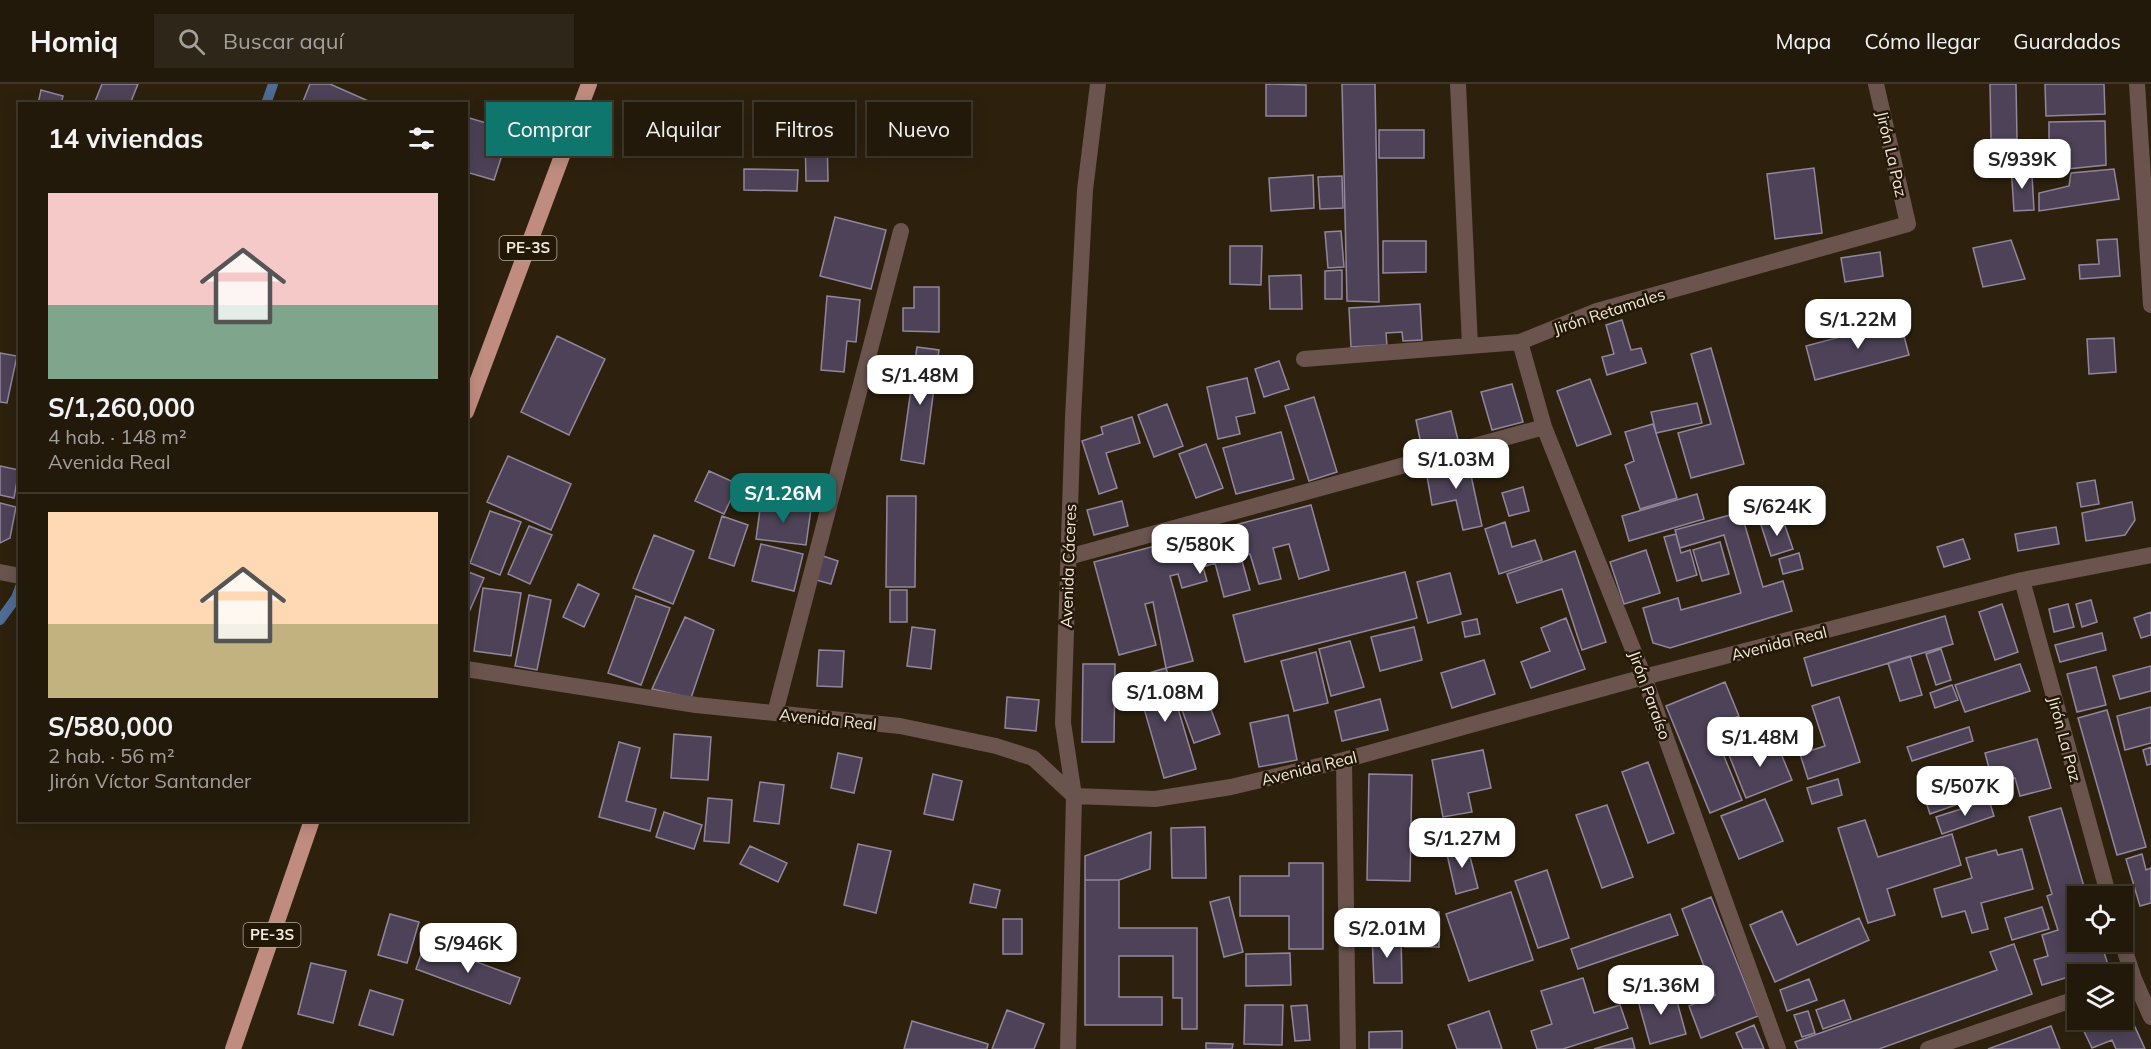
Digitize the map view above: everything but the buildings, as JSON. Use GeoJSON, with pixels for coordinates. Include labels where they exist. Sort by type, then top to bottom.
{"type":"FeatureCollection","features":[{"type":"Feature","properties":{"kind":"highway","name":"PE-3S"},"geometry":{"type":"LineString","coordinates":[[468,407],[589,84]]}},
{"type":"Feature","properties":{"kind":"highway","name":"PE-3S"},"geometry":{"type":"LineString","coordinates":[[233,1049],[311,822]]}},
{"type":"Feature","properties":{"kind":"street","name":"Avenida Cáceres"},"geometry":{"type":"LineString","coordinates":[[1068,1049],[1074,796],[1063,723],[1068,557],[1085,190],[1098,84]]}},
{"type":"Feature","properties":{"kind":"street"},"geometry":{"type":"LineString","coordinates":[[1458,84],[1470,346]]}},
{"type":"Feature","properties":{"kind":"street","name":"Jirón La Paz"},"geometry":{"type":"LineString","coordinates":[[1876,84],[1908,224]]}},
{"type":"Feature","properties":{"kind":"street"},"geometry":{"type":"LineString","coordinates":[[2137,84],[2148,205],[2151,305]]}},
{"type":"Feature","properties":{"kind":"street","name":"Jirón Retamales"},"geometry":{"type":"LineString","coordinates":[[1304,360],[1520,342],[1597,312],[1908,224]]}},
{"type":"Feature","properties":{"kind":"street"},"geometry":{"type":"LineString","coordinates":[[775,713],[901,231]]}},
{"type":"Feature","properties":{"kind":"street","name":"Jirón Paraíso"},"geometry":{"type":"LineString","coordinates":[[1520,342],[1544,428],[1644,677],[1778,1049]]}},
{"type":"Feature","properties":{"kind":"street"},"geometry":{"type":"LineString","coordinates":[[1068,557],[1544,428]]}},
{"type":"Feature","properties":{"kind":"street","name":"Avenida Real"},"geometry":{"type":"LineString","coordinates":[[468,669],[696,705],[900,726],[996,746],[1033,758],[1074,796],[1155,799],[1231,787],[1344,760],[1644,677],[2022,580],[2151,555]]}},
{"type":"Feature","properties":{"kind":"street"},"geometry":{"type":"LineString","coordinates":[[1,572],[18,576]]}},
{"type":"Feature","properties":{"kind":"street","name":"Jirón La Paz"},"geometry":{"type":"LineString","coordinates":[[2022,580],[2106,886]]}},
{"type":"Feature","properties":{"kind":"street"},"geometry":{"type":"LineString","coordinates":[[1344,760],[1348,1049]]}},
{"type":"Feature","properties":{"kind":"street"},"geometry":{"type":"LineString","coordinates":[[2133,989],[2151,1017]]}},
{"type":"Feature","properties":{"kind":"street"},"geometry":{"type":"LineString","coordinates":[[1928,1049],[2067,1002]]}},
{"type":"Feature","properties":{"kind":"waterway"},"geometry":{"type":"LineString","coordinates":[[267,102],[273,84]]}},
{"type":"Feature","properties":{"kind":"waterway"},"geometry":{"type":"LineString","coordinates":[[0,620],[18,592]]}}]}
